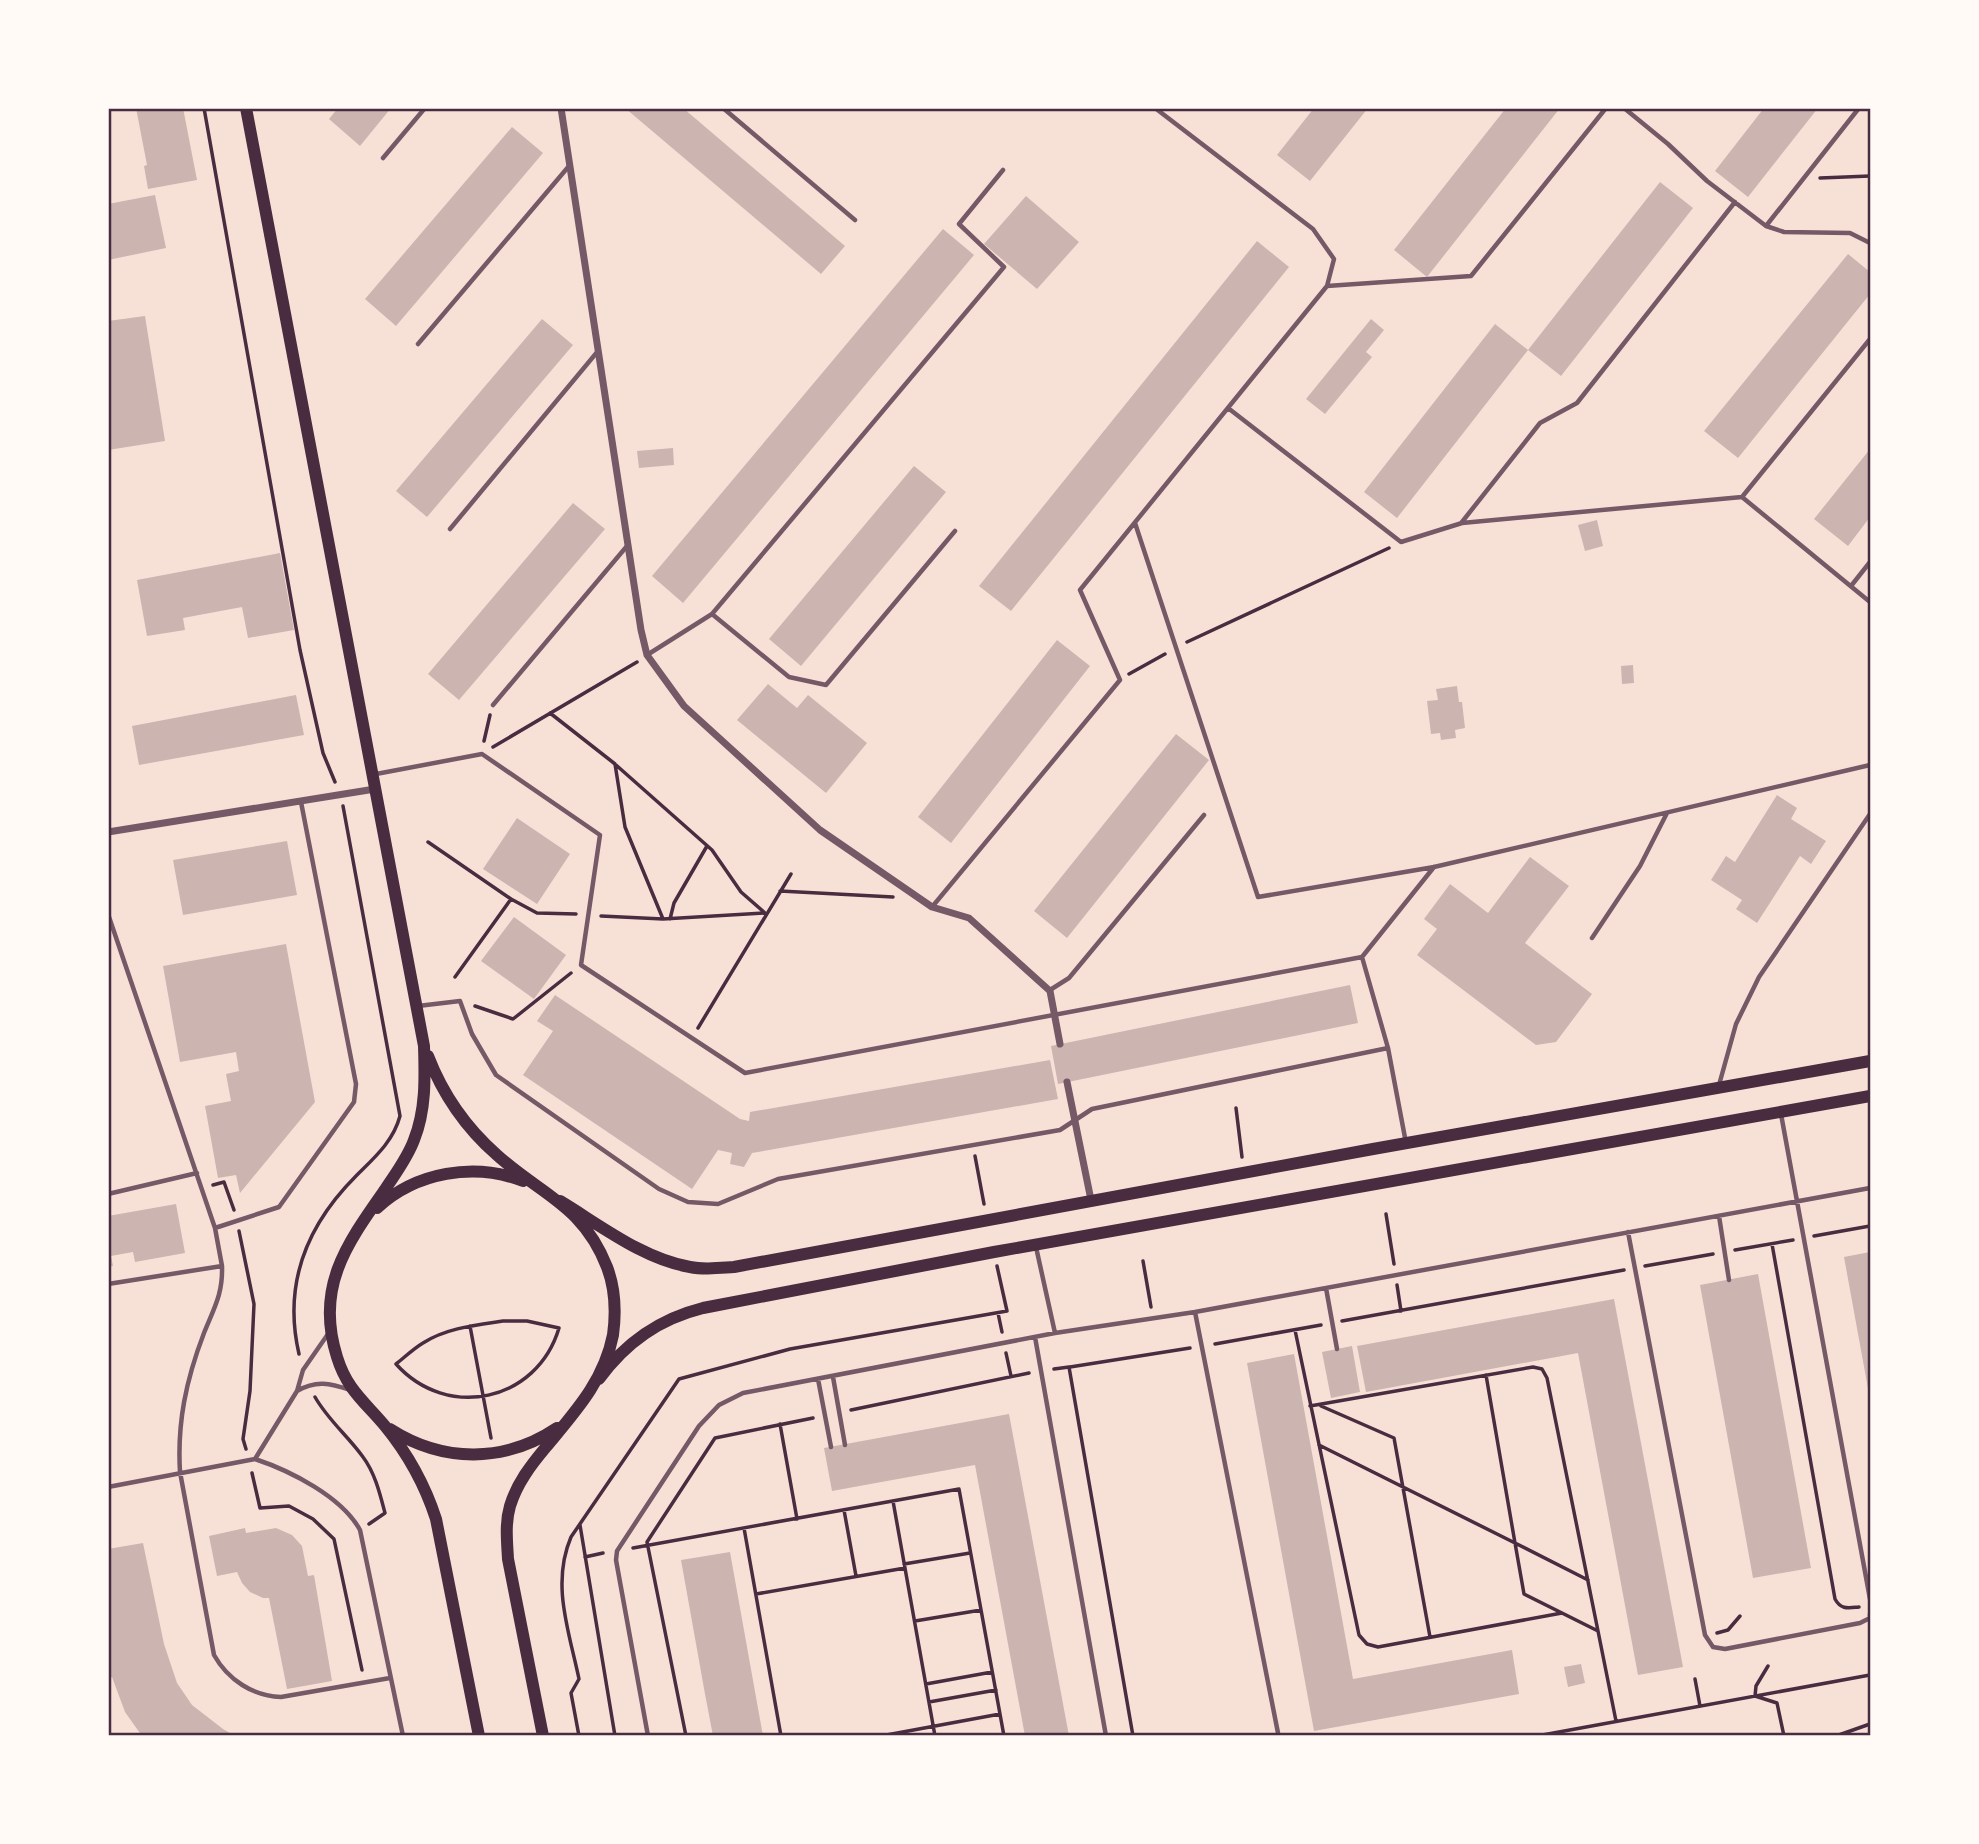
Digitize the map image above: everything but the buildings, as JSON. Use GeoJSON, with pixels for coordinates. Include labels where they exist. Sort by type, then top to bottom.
{"type":"FeatureCollection","features":[{"type":"Feature","properties":{"kind":"main road"},"geometry":{"type":"LineString","coordinates":[[246,108],[424,1046],[436,1079],[454,1109],[498,1156],[560,1201],[652,1255],[691,1268],[734,1267],[1091,1200],[1871,1061]]}},
{"type":"Feature","properties":{"kind":"main road"},"geometry":{"type":"LineString","coordinates":[[424,1046],[423,1108],[415,1139],[404,1161],[345,1249],[335,1275],[330,1302],[331,1330],[337,1358],[353,1391],[384,1425],[407,1440],[432,1450],[460,1455],[494,1454],[541,1438],[564,1422],[584,1402]]}},
{"type":"Feature","properties":{"kind":"main road"},"geometry":{"type":"LineString","coordinates":[[543,1735],[508,1559],[506,1531],[509,1507],[529,1468],[626,1346],[663,1321],[684,1313],[994,1252],[1871,1096]]}},
{"type":"Feature","properties":{"kind":"main road"},"geometry":{"type":"LineString","coordinates":[[360,1225],[379,1205],[402,1189],[428,1178],[455,1172],[483,1171],[510,1176],[537,1186]]}},
{"type":"Feature","properties":{"kind":"main road"},"geometry":{"type":"LineString","coordinates":[[560,1201],[580,1221],[596,1243],[608,1269],[614,1296],[610,1352],[599,1379]]}},
{"type":"Feature","properties":{"kind":"main road"},"geometry":{"type":"LineString","coordinates":[[384,1425],[413,1466],[426,1490],[436,1519],[479,1735]]}},
{"type":"Feature","properties":{"kind":"street"},"geometry":{"type":"LineString","coordinates":[[561,108],[641,630],[648,655],[684,706],[821,830],[932,906],[970,918],[1050,991],[1060,1044]]}},
{"type":"Feature","properties":{"kind":"street"},"geometry":{"type":"LineString","coordinates":[[108,832],[375,789]]}},
{"type":"Feature","properties":{"kind":"street"},"geometry":{"type":"LineString","coordinates":[[1067,1082],[1091,1200]]}},
{"type":"Feature","properties":{"kind":"lane"},"geometry":{"type":"LineString","coordinates":[[383,158],[425,108]]}},
{"type":"Feature","properties":{"kind":"lane"},"geometry":{"type":"LineString","coordinates":[[723,108],[855,219]]}},
{"type":"Feature","properties":{"kind":"lane"},"geometry":{"type":"LineString","coordinates":[[932,906],[1120,680],[1080,590],[1327,286],[1334,259],[1313,229],[1155,108]]}},
{"type":"Feature","properties":{"kind":"lane"},"geometry":{"type":"LineString","coordinates":[[1327,286],[1471,276],[1606,108]]}},
{"type":"Feature","properties":{"kind":"lane"},"geometry":{"type":"LineString","coordinates":[[1624,108],[1766,226],[1784,232],[1850,233],[1871,243]]}},
{"type":"Feature","properties":{"kind":"lane"},"geometry":{"type":"LineString","coordinates":[[1766,226],[1859,108]]}},
{"type":"Feature","properties":{"kind":"lane"},"geometry":{"type":"LineString","coordinates":[[418,344],[570,166]]}},
{"type":"Feature","properties":{"kind":"lane"},"geometry":{"type":"LineString","coordinates":[[648,655],[712,614],[1004,267],[959,224],[1003,170]]}},
{"type":"Feature","properties":{"kind":"lane"},"geometry":{"type":"LineString","coordinates":[[1462,523],[1540,423],[1577,403],[1734,202]]}},
{"type":"Feature","properties":{"kind":"lane"},"geometry":{"type":"LineString","coordinates":[[1742,497],[1871,338]]}},
{"type":"Feature","properties":{"kind":"lane"},"geometry":{"type":"LineString","coordinates":[[450,530],[598,351]]}},
{"type":"Feature","properties":{"kind":"lane"},"geometry":{"type":"LineString","coordinates":[[1228,408],[1401,542],[1462,523],[1742,497],[1871,602]]}},
{"type":"Feature","properties":{"kind":"lane"},"geometry":{"type":"LineString","coordinates":[[1135,522],[1258,897],[1434,867],[1871,765]]}},
{"type":"Feature","properties":{"kind":"lane"},"geometry":{"type":"LineString","coordinates":[[712,614],[789,677],[826,685],[955,531]]}},
{"type":"Feature","properties":{"kind":"lane"},"geometry":{"type":"LineString","coordinates":[[492,705],[628,545]]}},
{"type":"Feature","properties":{"kind":"lane"},"geometry":{"type":"LineString","coordinates":[[1851,586],[1871,562]]}},
{"type":"Feature","properties":{"kind":"lane"},"geometry":{"type":"LineString","coordinates":[[373,774],[482,754],[600,835],[581,965],[745,1073],[1362,957],[1434,867]]}},
{"type":"Feature","properties":{"kind":"lane"},"geometry":{"type":"LineString","coordinates":[[215,1228],[279,1207],[355,1102],[356,1084],[301,802]]}},
{"type":"Feature","properties":{"kind":"lane"},"geometry":{"type":"LineString","coordinates":[[1592,938],[1640,866],[1667,813]]}},
{"type":"Feature","properties":{"kind":"lane"},"geometry":{"type":"LineString","coordinates":[[1717,1089],[1736,1024],[1759,977],[1871,814]]}},
{"type":"Feature","properties":{"kind":"lane"},"geometry":{"type":"LineString","coordinates":[[1050,991],[1069,978],[1203,816]]}},
{"type":"Feature","properties":{"kind":"lane"},"geometry":{"type":"LineString","coordinates":[[108,914],[215,1228],[222,1266],[221,1293],[205,1332],[182,1410],[178,1441],[180,1472],[211,1646],[228,1675],[260,1694],[281,1698],[390,1678]]}},
{"type":"Feature","properties":{"kind":"lane"},"geometry":{"type":"LineString","coordinates":[[1362,957],[1388,1048],[1406,1144]]}},
{"type":"Feature","properties":{"kind":"lane"},"geometry":{"type":"LineString","coordinates":[[417,1007],[460,1001],[472,1034],[496,1075],[659,1189],[688,1202],[718,1204],[778,1179],[1060,1130],[1093,1109],[1388,1048]]}},
{"type":"Feature","properties":{"kind":"lane"},"geometry":{"type":"LineString","coordinates":[[1781,1113],[1871,1599]]}},
{"type":"Feature","properties":{"kind":"lane"},"geometry":{"type":"LineString","coordinates":[[108,1194],[197,1173]]}},
{"type":"Feature","properties":{"kind":"lane"},"geometry":{"type":"LineString","coordinates":[[648,1735],[616,1560],[617,1551],[699,1426],[719,1405],[743,1393],[1055,1333],[1195,1312],[1871,1188]]}},
{"type":"Feature","properties":{"kind":"lane"},"geometry":{"type":"LineString","coordinates":[[1719,1216],[1729,1280]]}},
{"type":"Feature","properties":{"kind":"lane"},"geometry":{"type":"LineString","coordinates":[[1628,1233],[1705,1635],[1713,1647],[1725,1649],[1860,1623],[1870,1618],[1871,1614]]}},
{"type":"Feature","properties":{"kind":"lane"},"geometry":{"type":"LineString","coordinates":[[1036,1246],[1055,1333]]}},
{"type":"Feature","properties":{"kind":"lane"},"geometry":{"type":"LineString","coordinates":[[108,1284],[222,1266]]}},
{"type":"Feature","properties":{"kind":"lane"},"geometry":{"type":"LineString","coordinates":[[1326,1288],[1337,1349]]}},
{"type":"Feature","properties":{"kind":"lane"},"geometry":{"type":"LineString","coordinates":[[1195,1312],[1278,1733]]}},
{"type":"Feature","properties":{"kind":"lane"},"geometry":{"type":"LineString","coordinates":[[256,1459],[297,1391],[303,1370],[331,1330]]}},
{"type":"Feature","properties":{"kind":"lane"},"geometry":{"type":"LineString","coordinates":[[1035,1337],[1106,1735]]}},
{"type":"Feature","properties":{"kind":"lane"},"geometry":{"type":"LineString","coordinates":[[833,1376],[845,1445]]}},
{"type":"Feature","properties":{"kind":"lane"},"geometry":{"type":"LineString","coordinates":[[818,1379],[831,1447]]}},
{"type":"Feature","properties":{"kind":"lane"},"geometry":{"type":"LineString","coordinates":[[297,1391],[309,1384],[321,1382],[353,1391]]}},
{"type":"Feature","properties":{"kind":"lane"},"geometry":{"type":"LineString","coordinates":[[108,1487],[256,1459],[282,1469],[338,1504],[360,1530],[403,1735]]}},
{"type":"Feature","properties":{"kind":"path"},"geometry":{"type":"LineString","coordinates":[[1803,178],[1871,176]]}},
{"type":"Feature","properties":{"kind":"path"},"geometry":{"type":"LineString","coordinates":[[1120,680],[1176,647],[1401,542]]}},
{"type":"Feature","properties":{"kind":"path"},"geometry":{"type":"LineString","coordinates":[[482,754],[648,655]]}},
{"type":"Feature","properties":{"kind":"path"},"geometry":{"type":"LineString","coordinates":[[482,754],[492,705]]}},
{"type":"Feature","properties":{"kind":"path"},"geometry":{"type":"LineString","coordinates":[[550,713],[615,764],[707,846],[741,892],[765,914]]}},
{"type":"Feature","properties":{"kind":"path"},"geometry":{"type":"LineString","coordinates":[[615,764],[625,827],[663,919]]}},
{"type":"Feature","properties":{"kind":"path"},"geometry":{"type":"LineString","coordinates":[[670,919],[674,902],[707,846]]}},
{"type":"Feature","properties":{"kind":"path"},"geometry":{"type":"LineString","coordinates":[[692,1038],[791,874]]}},
{"type":"Feature","properties":{"kind":"path"},"geometry":{"type":"LineString","coordinates":[[780,891],[919,898]]}},
{"type":"Feature","properties":{"kind":"path"},"geometry":{"type":"LineString","coordinates":[[455,977],[511,899]]}},
{"type":"Feature","properties":{"kind":"path"},"geometry":{"type":"LineString","coordinates":[[460,1001],[513,1019],[581,965]]}},
{"type":"Feature","properties":{"kind":"path"},"geometry":{"type":"LineString","coordinates":[[1236,1108],[1244,1173]]}},
{"type":"Feature","properties":{"kind":"path"},"geometry":{"type":"LineString","coordinates":[[972,1145],[988,1220]]}},
{"type":"Feature","properties":{"kind":"path"},"geometry":{"type":"LineString","coordinates":[[1816,1236],[1871,1226]]}},
{"type":"Feature","properties":{"kind":"path"},"geometry":{"type":"LineString","coordinates":[[1735,1250],[1793,1240]]}},
{"type":"Feature","properties":{"kind":"path"},"geometry":{"type":"LineString","coordinates":[[1772,1244],[1835,1599],[1839,1606],[1846,1609],[1871,1605]]}},
{"type":"Feature","properties":{"kind":"path"},"geometry":{"type":"LineString","coordinates":[[579,1735],[571,1693],[579,1679],[561,1583],[566,1550],[678,1379],[790,1349],[1007,1311],[994,1252]]}},
{"type":"Feature","properties":{"kind":"path"},"geometry":{"type":"LineString","coordinates":[[1653,1265],[1713,1254]]}},
{"type":"Feature","properties":{"kind":"path"},"geometry":{"type":"LineString","coordinates":[[1143,1261],[1153,1318]]}},
{"type":"Feature","properties":{"kind":"path"},"geometry":{"type":"LineString","coordinates":[[1349,1320],[1629,1269]]}},
{"type":"Feature","properties":{"kind":"path"},"geometry":{"type":"LineString","coordinates":[[527,1321],[559,1328],[547,1355],[536,1368],[505,1391],[483,1397],[462,1398],[443,1394],[405,1374],[396,1364],[424,1342],[470,1326],[527,1321]]}},
{"type":"Feature","properties":{"kind":"path"},"geometry":{"type":"LineString","coordinates":[[1216,1344],[1321,1325]]}},
{"type":"Feature","properties":{"kind":"path"},"geometry":{"type":"LineString","coordinates":[[470,1326],[494,1454]]}},
{"type":"Feature","properties":{"kind":"path"},"geometry":{"type":"LineString","coordinates":[[1294,1330],[1359,1635],[1367,1644],[1378,1647],[1562,1613]]}},
{"type":"Feature","properties":{"kind":"path"},"geometry":{"type":"LineString","coordinates":[[1042,1371],[1202,1346]]}},
{"type":"Feature","properties":{"kind":"path"},"geometry":{"type":"LineString","coordinates":[[1069,1367],[1133,1735]]}},
{"type":"Feature","properties":{"kind":"path"},"geometry":{"type":"LineString","coordinates":[[1310,1406],[1533,1367],[1542,1370],[1547,1378],[1616,1721]]}},
{"type":"Feature","properties":{"kind":"path"},"geometry":{"type":"LineString","coordinates":[[844,1411],[1028,1374]]}},
{"type":"Feature","properties":{"kind":"path"},"geometry":{"type":"LineString","coordinates":[[1486,1375],[1524,1594],[1598,1631]]}},
{"type":"Feature","properties":{"kind":"path"},"geometry":{"type":"LineString","coordinates":[[1319,1405],[1394,1438],[1430,1637]]}},
{"type":"Feature","properties":{"kind":"path"},"geometry":{"type":"LineString","coordinates":[[686,1735],[647,1542],[715,1438],[818,1417]]}},
{"type":"Feature","properties":{"kind":"path"},"geometry":{"type":"LineString","coordinates":[[780,1424],[797,1519]]}},
{"type":"Feature","properties":{"kind":"path"},"geometry":{"type":"LineString","coordinates":[[1319,1444],[1588,1580]]}},
{"type":"Feature","properties":{"kind":"path"},"geometry":{"type":"LineString","coordinates":[[627,1549],[959,1489],[1004,1735]]}},
{"type":"Feature","properties":{"kind":"path"},"geometry":{"type":"LineString","coordinates":[[893,1502],[935,1735]]}},
{"type":"Feature","properties":{"kind":"path"},"geometry":{"type":"LineString","coordinates":[[844,1510],[856,1576]]}},
{"type":"Feature","properties":{"kind":"path"},"geometry":{"type":"LineString","coordinates":[[580,1525],[615,1735]]}},
{"type":"Feature","properties":{"kind":"path"},"geometry":{"type":"LineString","coordinates":[[744,1528],[781,1735]]}},
{"type":"Feature","properties":{"kind":"path"},"geometry":{"type":"LineString","coordinates":[[585,1557],[609,1552]]}},
{"type":"Feature","properties":{"kind":"path"},"geometry":{"type":"LineString","coordinates":[[756,1594],[971,1553]]}},
{"type":"Feature","properties":{"kind":"path"},"geometry":{"type":"LineString","coordinates":[[915,1621],[981,1610]]}},
{"type":"Feature","properties":{"kind":"path"},"geometry":{"type":"LineString","coordinates":[[1755,1696],[1756,1686],[1768,1666]]}},
{"type":"Feature","properties":{"kind":"path"},"geometry":{"type":"LineString","coordinates":[[926,1684],[992,1672]]}},
{"type":"Feature","properties":{"kind":"path"},"geometry":{"type":"LineString","coordinates":[[1537,1735],[1871,1675]]}},
{"type":"Feature","properties":{"kind":"path"},"geometry":{"type":"LineString","coordinates":[[1695,1679],[1700,1706]]}},
{"type":"Feature","properties":{"kind":"path"},"geometry":{"type":"LineString","coordinates":[[929,1702],[996,1690]]}},
{"type":"Feature","properties":{"kind":"path"},"geometry":{"type":"LineString","coordinates":[[1755,1696],[1777,1703],[1784,1735]]}},
{"type":"Feature","properties":{"kind":"path"},"geometry":{"type":"LineString","coordinates":[[881,1735],[1000,1714]]}},
{"type":"Feature","properties":{"kind":"path"},"geometry":{"type":"LineString","coordinates":[[1836,1735],[1871,1724]]}}]}
